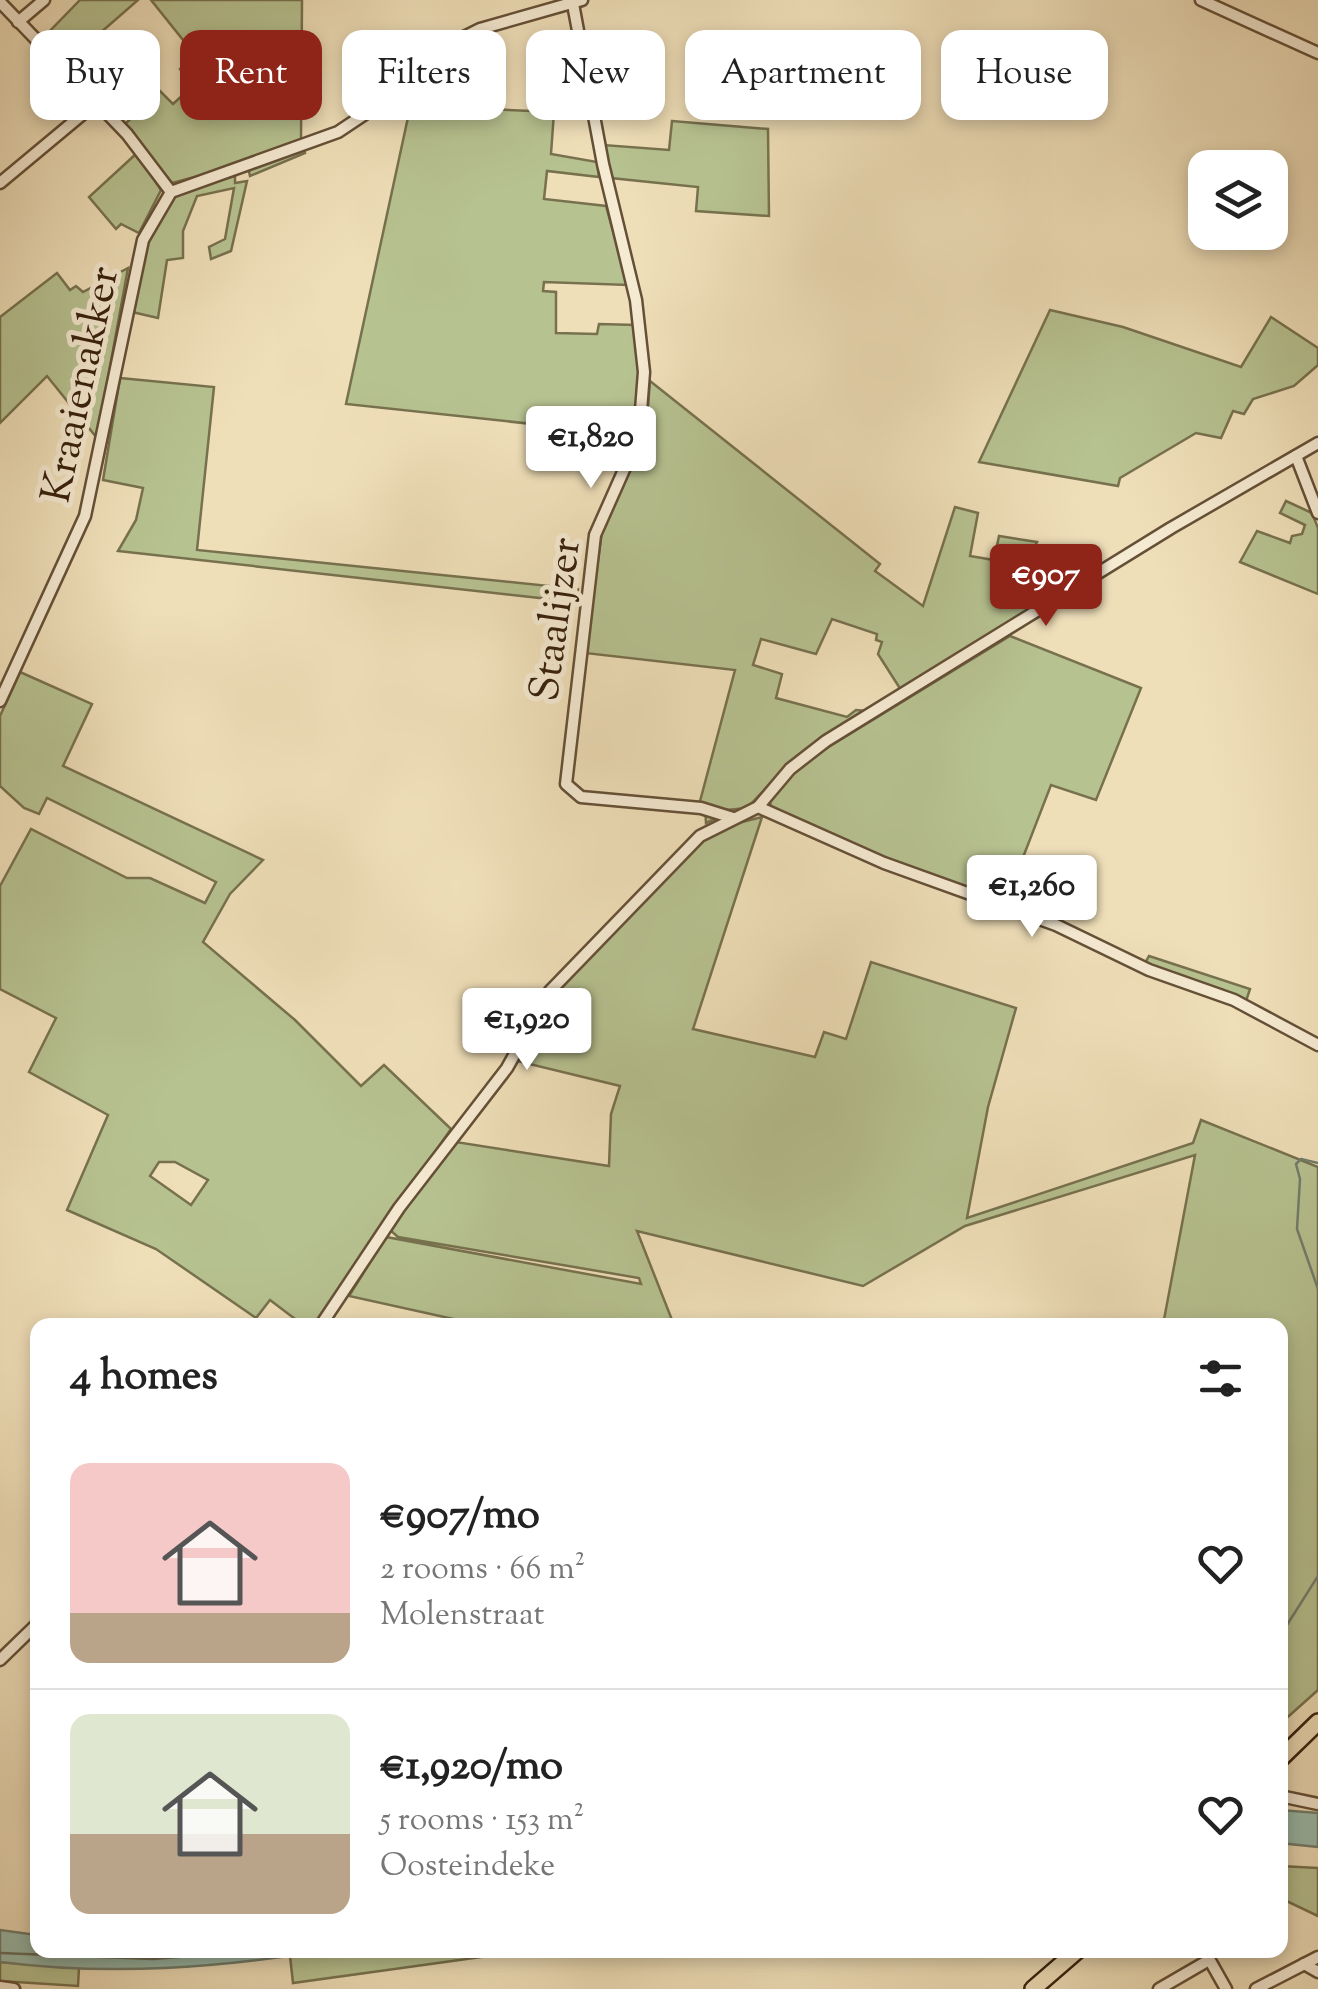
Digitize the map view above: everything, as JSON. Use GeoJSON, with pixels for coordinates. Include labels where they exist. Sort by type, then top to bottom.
{"type":"FeatureCollection","features":[{"type":"Feature","properties":{"kind":"main road"},"geometry":{"type":"LineString","coordinates":[[1288,1750],[1318,1722]]}},
{"type":"Feature","properties":{"kind":"main road"},"geometry":{"type":"LineString","coordinates":[[1033,1989],[1069,1958]]}},
{"type":"Feature","properties":{"kind":"street"},"geometry":{"type":"LineString","coordinates":[[18,22],[44,0]]}},
{"type":"Feature","properties":{"kind":"street"},"geometry":{"type":"LineString","coordinates":[[1201,0],[1318,53]]}},
{"type":"Feature","properties":{"kind":"street"},"geometry":{"type":"LineString","coordinates":[[0,2],[30,34]]}},
{"type":"Feature","properties":{"kind":"street","name":"Staalijzer"},"geometry":{"type":"LineString","coordinates":[[171,192],[338,132],[395,94],[454,42],[480,29],[577,2],[603,164],[636,300],[644,372],[639,436],[595,535],[566,784],[581,798],[701,808],[732,818]]}},
{"type":"Feature","properties":{"kind":"street"},"geometry":{"type":"LineString","coordinates":[[0,183],[76,120]]}},
{"type":"Feature","properties":{"kind":"street"},"geometry":{"type":"LineString","coordinates":[[112,120],[153,165],[171,192]]}},
{"type":"Feature","properties":{"kind":"street","name":"Kraaienakker"},"geometry":{"type":"LineString","coordinates":[[0,701],[85,516],[142,240],[171,192]]}},
{"type":"Feature","properties":{"kind":"street"},"geometry":{"type":"LineString","coordinates":[[326,1318],[399,1208],[507,1068],[550,991],[688,848],[760,804],[790,769],[826,742],[1171,528],[1318,444]]}},
{"type":"Feature","properties":{"kind":"street"},"geometry":{"type":"LineString","coordinates":[[1296,456],[1318,513]]}},
{"type":"Feature","properties":{"kind":"street"},"geometry":{"type":"LineString","coordinates":[[760,804],[884,863],[1056,925],[1148,970],[1234,1000],[1318,1045]]}},
{"type":"Feature","properties":{"kind":"street"},"geometry":{"type":"LineString","coordinates":[[0,1660],[30,1631]]}},
{"type":"Feature","properties":{"kind":"street"},"geometry":{"type":"LineString","coordinates":[[1288,1798],[1318,1804]]}},
{"type":"Feature","properties":{"kind":"street"},"geometry":{"type":"LineString","coordinates":[[1256,1989],[1318,1957]]}},
{"type":"Feature","properties":{"kind":"street"},"geometry":{"type":"LineString","coordinates":[[1159,1989],[1203,1958]]}},
{"type":"Feature","properties":{"kind":"street"},"geometry":{"type":"LineString","coordinates":[[1209,1958],[1226,1989]]}},
{"type":"Feature","properties":{"kind":"street"},"geometry":{"type":"LineString","coordinates":[[1304,1964],[1318,1972]]}},
{"type":"Feature","properties":{"kind":"street"},"geometry":{"type":"LineString","coordinates":[[0,1987],[14,1989]]}},
{"type":"Feature","properties":{"kind":"green space"},"geometry":{"type":"Polygon","coordinates":[[[80,0],[138,0],[104,30],[51,30],[80,0]]]}},
{"type":"Feature","properties":{"kind":"green space"},"geometry":{"type":"Polygon","coordinates":[[[151,0],[302,0],[302,30],[180,30],[180,36],[151,0]]]}},
{"type":"Feature","properties":{"kind":"green space"},"geometry":{"type":"Polygon","coordinates":[[[160,91],[173,104],[180,98],[180,120],[301,120],[305,153],[250,176],[247,163],[172,183],[125,124],[129,120],[160,120],[160,91]]]}},
{"type":"Feature","properties":{"kind":"green space"},"geometry":{"type":"Polygon","coordinates":[[[506,110],[526,111],[526,120],[553,120],[551,154],[597,162],[599,177],[547,171],[544,199],[606,206],[628,285],[544,282],[543,291],[556,292],[556,333],[597,334],[599,324],[636,325],[641,377],[635,435],[346,404],[407,120],[506,120],[506,110]]]}},
{"type":"Feature","properties":{"kind":"green space"},"geometry":{"type":"Polygon","coordinates":[[[672,121],[768,129],[769,216],[696,211],[698,187],[611,178],[604,145],[669,150],[672,121]]]}},
{"type":"Feature","properties":{"kind":"green space"},"geometry":{"type":"Polygon","coordinates":[[[137,153],[161,190],[139,233],[121,224],[116,229],[89,197],[137,153]]]}},
{"type":"Feature","properties":{"kind":"green space"},"geometry":{"type":"Polygon","coordinates":[[[235,176],[235,183],[247,181],[231,251],[211,259],[209,247],[225,239],[234,188],[197,196],[183,231],[183,258],[167,260],[158,318],[132,312],[145,250],[166,207],[189,189],[235,176]]]}},
{"type":"Feature","properties":{"kind":"green space"},"geometry":{"type":"Polygon","coordinates":[[[128,268],[97,438],[47,376],[0,423],[0,317],[57,273],[70,290],[76,286],[83,292],[128,268]]]}},
{"type":"Feature","properties":{"kind":"green space"},"geometry":{"type":"Polygon","coordinates":[[[1050,310],[1123,327],[1241,367],[1271,317],[1318,348],[1318,365],[1294,386],[1253,399],[1244,414],[1233,411],[1221,438],[1196,433],[1120,478],[1118,486],[979,462],[1050,310]]]}},
{"type":"Feature","properties":{"kind":"green space"},"geometry":{"type":"Polygon","coordinates":[[[120,378],[214,387],[197,550],[578,589],[576,602],[118,551],[136,520],[143,488],[103,480],[120,378]]]}},
{"type":"Feature","properties":{"kind":"green space"},"geometry":{"type":"Polygon","coordinates":[[[650,381],[880,564],[875,571],[923,606],[955,507],[978,513],[970,556],[994,560],[999,536],[1037,542],[1027,562],[1036,608],[901,690],[878,654],[882,642],[876,640],[877,634],[832,619],[816,654],[761,639],[753,665],[782,674],[776,698],[847,717],[856,710],[867,711],[796,757],[747,808],[717,811],[715,819],[706,823],[705,806],[699,805],[735,670],[585,653],[603,524],[646,433],[650,381]]]}},
{"type":"Feature","properties":{"kind":"green space"},"geometry":{"type":"Polygon","coordinates":[[[1286,501],[1312,513],[1318,528],[1318,594],[1240,562],[1257,531],[1290,543],[1292,536],[1302,534],[1305,525],[1280,513],[1286,501]]]}},
{"type":"Feature","properties":{"kind":"green space"},"geometry":{"type":"Polygon","coordinates":[[[1010,636],[1141,688],[1096,800],[1051,785],[1005,904],[888,860],[771,807],[770,802],[791,773],[817,754],[1010,636]]]}},
{"type":"Feature","properties":{"kind":"green space"},"geometry":{"type":"Polygon","coordinates":[[[20,672],[92,704],[63,766],[263,860],[230,894],[203,942],[295,1020],[361,1086],[384,1065],[451,1129],[319,1318],[294,1318],[270,1300],[256,1318],[156,1249],[67,1210],[108,1115],[29,1072],[56,1018],[0,989],[0,886],[31,829],[127,878],[150,878],[205,903],[216,882],[47,798],[39,814],[24,808],[0,786],[0,716],[20,672]],[[159,1162],[150,1176],[191,1205],[208,1180],[175,1162],[159,1162]]]}},
{"type":"Feature","properties":{"kind":"green space"},"geometry":{"type":"Polygon","coordinates":[[[762,817],[693,1029],[815,1057],[824,1032],[846,1039],[871,962],[1016,1008],[988,1107],[967,1218],[1193,1143],[1201,1120],[1318,1167],[1318,1690],[1288,1717],[1288,1318],[1164,1318],[1195,1155],[965,1226],[863,1286],[637,1231],[671,1318],[449,1318],[349,1296],[386,1237],[641,1284],[639,1278],[398,1237],[389,1229],[456,1142],[609,1166],[611,1114],[620,1086],[517,1061],[551,998],[704,840],[738,823],[762,817]]]}},
{"type":"Feature","properties":{"kind":"green space"},"geometry":{"type":"Polygon","coordinates":[[[1149,956],[1250,989],[1246,1001],[1145,963],[1149,956]]]}},
{"type":"Feature","properties":{"kind":"green space"},"geometry":{"type":"Polygon","coordinates":[[[1288,1866],[1318,1868],[1318,1916],[1288,1902],[1288,1866]]]}},
{"type":"Feature","properties":{"kind":"green space"},"geometry":{"type":"Polygon","coordinates":[[[290,1958],[473,1958],[293,1983],[290,1958]]]}},
{"type":"Feature","properties":{"kind":"green space"},"geometry":{"type":"Polygon","coordinates":[[[0,1962],[79,1968],[78,1986],[0,1981],[0,1962]]]}},
{"type":"Feature","properties":{"kind":"water"},"geometry":{"type":"Polygon","coordinates":[[[1288,1811],[1318,1813],[1318,1847],[1288,1844],[1288,1811]]]}},
{"type":"Feature","properties":{"kind":"water"},"geometry":{"type":"Polygon","coordinates":[[[0,1930],[30,1934],[30,1958],[268,1958],[124,1969],[0,1962],[0,1930]]]}},
{"type":"Feature","properties":{"kind":"waterway"},"geometry":{"type":"LineString","coordinates":[[1318,1163],[1301,1159],[1296,1164],[1300,1179],[1297,1229],[1318,1289]]}},
{"type":"Feature","properties":{"kind":"waterway"},"geometry":{"type":"LineString","coordinates":[[1288,1623],[1318,1576]]}}]}
